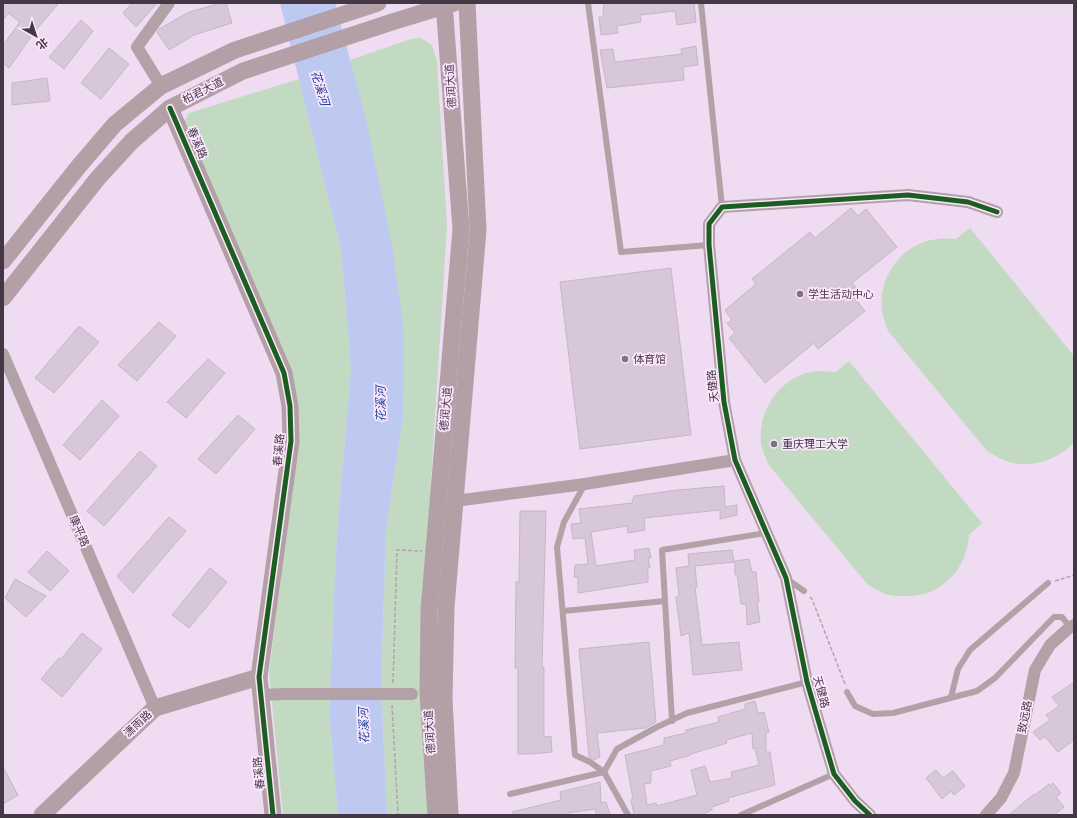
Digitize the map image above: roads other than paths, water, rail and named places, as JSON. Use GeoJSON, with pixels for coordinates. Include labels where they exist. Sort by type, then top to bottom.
{"type":"FeatureCollection","features":[{"type":"Feature","properties":{"kind":"main road","name":"柏君大道"},"geometry":{"type":"LineString","coordinates":[[3,261],[79,166],[115,124],[160,86],[235,50],[378,3]]}},
{"type":"Feature","properties":{"kind":"main road","name":"德润大道"},"geometry":{"type":"LineString","coordinates":[[450,815],[444,698],[446,607],[478,230],[467,3]]}},
{"type":"Feature","properties":{"kind":"main road","name":"柏君大道"},"geometry":{"type":"LineString","coordinates":[[3,298],[98,178],[132,141],[170,108],[243,71],[448,4]]}},
{"type":"Feature","properties":{"kind":"main road","name":"德润大道"},"geometry":{"type":"LineString","coordinates":[[436,815],[420,694],[430,610],[461,230],[448,4]]}},
{"type":"Feature","properties":{"kind":"main road","name":"春溪路"},"geometry":{"type":"LineString","coordinates":[[170,108],[284,373],[290,406],[292,441],[259,677],[273,815]]}},
{"type":"Feature","properties":{"kind":"main road","name":"潇雨路"},"geometry":{"type":"LineString","coordinates":[[42,815],[155,708],[259,677]]}},
{"type":"Feature","properties":{"kind":"street"},"geometry":{"type":"LineString","coordinates":[[160,86],[137,47],[169,3]]}},
{"type":"Feature","properties":{"kind":"street"},"geometry":{"type":"LineString","coordinates":[[722,207],[908,195],[968,202],[997,212]]}},
{"type":"Feature","properties":{"kind":"street","name":"天健路"},"geometry":{"type":"LineString","coordinates":[[722,207],[710,224],[709,245],[724,402],[735,460],[786,578],[807,682],[834,774],[854,801],[870,815]]}},
{"type":"Feature","properties":{"kind":"street","name":"康平路"},"geometry":{"type":"LineString","coordinates":[[3,354],[155,708]]}},
{"type":"Feature","properties":{"kind":"street"},"geometry":{"type":"LineString","coordinates":[[455,501],[585,484],[735,460]]}},
{"type":"Feature","properties":{"kind":"street","name":"致远路"},"geometry":{"type":"LineString","coordinates":[[986,815],[1001,798],[1014,773],[1035,670],[1050,645],[1072,626]]}},
{"type":"Feature","properties":{"kind":"street"},"geometry":{"type":"LineString","coordinates":[[261,695],[420,694]]}},
{"type":"Feature","properties":{"kind":"lane"},"geometry":{"type":"LineString","coordinates":[[588,3],[621,252],[709,245]]}},
{"type":"Feature","properties":{"kind":"lane"},"geometry":{"type":"LineString","coordinates":[[701,3],[722,207]]}},
{"type":"Feature","properties":{"kind":"lane"},"geometry":{"type":"LineString","coordinates":[[585,484],[564,522],[557,546],[575,755],[590,762],[604,772],[628,815]]}},
{"type":"Feature","properties":{"kind":"lane"},"geometry":{"type":"LineString","coordinates":[[672,721],[662,550],[766,534]]}},
{"type":"Feature","properties":{"kind":"lane"},"geometry":{"type":"LineString","coordinates":[[786,578],[804,591]]}},
{"type":"Feature","properties":{"kind":"lane"},"geometry":{"type":"LineString","coordinates":[[951,697],[958,669],[970,650],[1048,583]]}},
{"type":"Feature","properties":{"kind":"lane"},"geometry":{"type":"LineString","coordinates":[[563,610],[665,601]]}},
{"type":"Feature","properties":{"kind":"lane"},"geometry":{"type":"LineString","coordinates":[[847,692],[855,706],[873,714],[893,712],[977,690],[995,678],[1054,617],[1062,617],[1072,626]]}},
{"type":"Feature","properties":{"kind":"lane"},"geometry":{"type":"LineString","coordinates":[[510,794],[604,772],[617,748],[688,713],[807,682]]}},
{"type":"Feature","properties":{"kind":"lane"},"geometry":{"type":"LineString","coordinates":[[741,815],[834,774]]}},
{"type":"Feature","properties":{"kind":"water","name":"花溪河"},"geometry":{"type":"Polygon","coordinates":[[[280,3],[335,3],[366,119],[393,251],[404,333],[403,418],[386,529],[381,686],[387,815],[338,815],[329,711],[337,534],[351,368],[341,249],[280,3]]]}},
{"type":"Feature","properties":{"kind":"place","name":"学生活动中心"},"geometry":{"type":"Point","coordinates":[800,294]}},
{"type":"Feature","properties":{"kind":"place","name":"体育馆"},"geometry":{"type":"Point","coordinates":[625,359]}},
{"type":"Feature","properties":{"kind":"place","name":"重庆理工大学"},"geometry":{"type":"Point","coordinates":[774,444]}}]}
